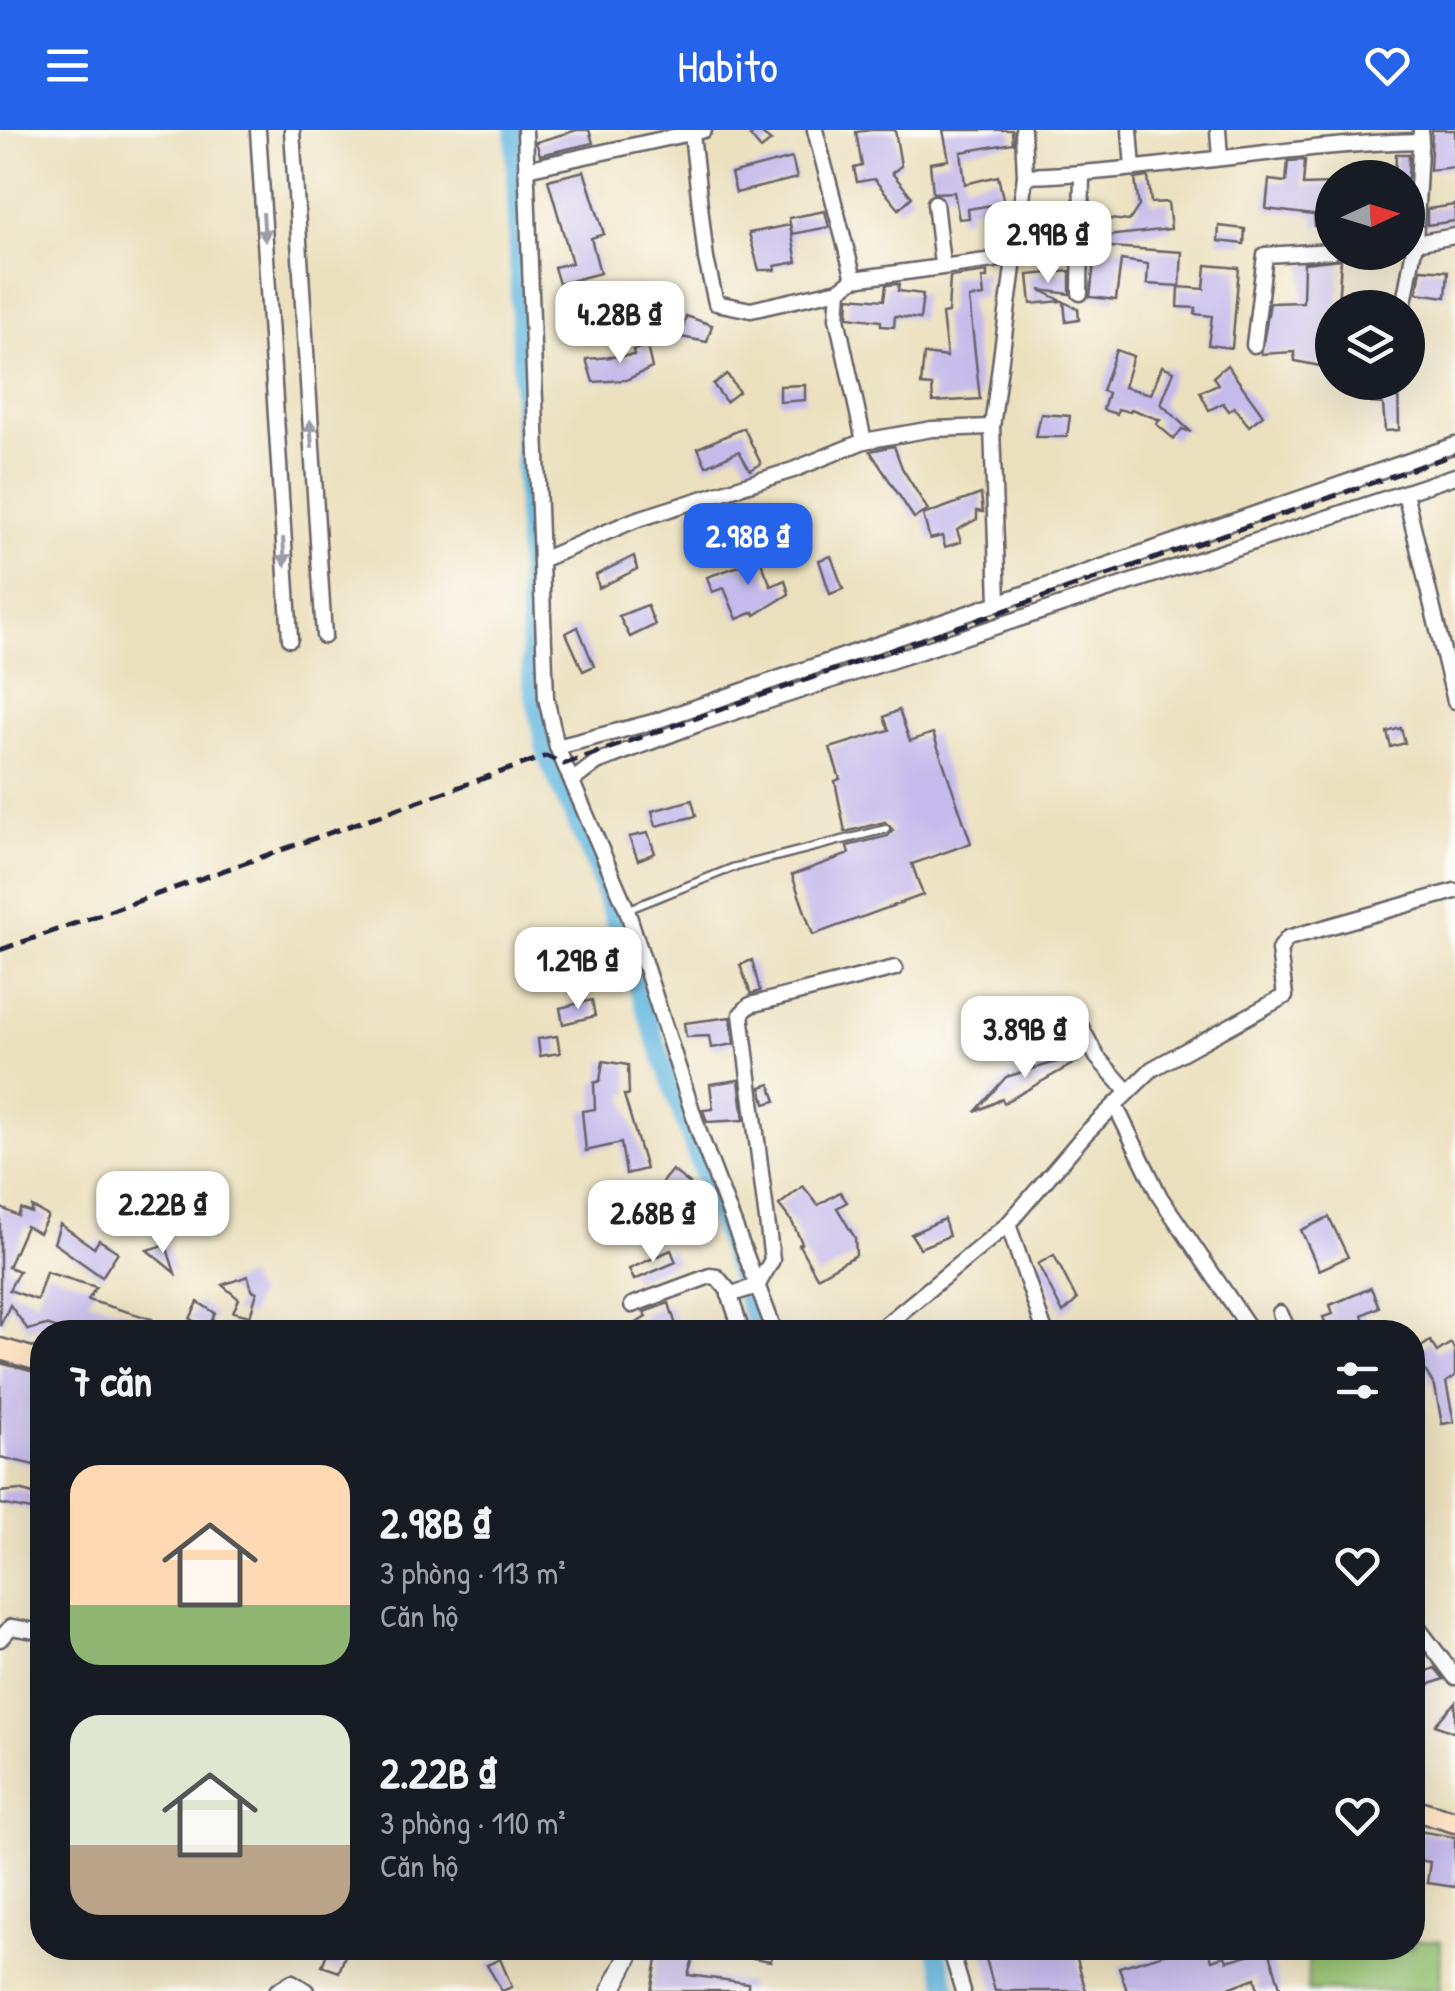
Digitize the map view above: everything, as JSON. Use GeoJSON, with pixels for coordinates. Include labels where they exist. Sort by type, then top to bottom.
{"type":"FeatureCollection","features":[{"type":"Feature","properties":{"kind":"main road"},"geometry":{"type":"LineString","coordinates":[[0,1348],[30,1357]]}},
{"type":"Feature","properties":{"kind":"main road"},"geometry":{"type":"LineString","coordinates":[[1425,1813],[1455,1822]]}},
{"type":"Feature","properties":{"kind":"street"},"geometry":{"type":"LineString","coordinates":[[258,130],[290,639]]}},
{"type":"Feature","properties":{"kind":"street"},"geometry":{"type":"LineString","coordinates":[[292,130],[324,636]]}},
{"type":"Feature","properties":{"kind":"street"},"geometry":{"type":"LineString","coordinates":[[525,130],[534,274],[546,698],[557,747],[627,910],[700,1135],[743,1290],[742,1320]]}},
{"type":"Feature","properties":{"kind":"street"},"geometry":{"type":"LineString","coordinates":[[816,130],[854,278]]}},
{"type":"Feature","properties":{"kind":"street"},"geometry":{"type":"LineString","coordinates":[[998,602],[992,427],[1024,176],[1023,130]]}},
{"type":"Feature","properties":{"kind":"street"},"geometry":{"type":"LineString","coordinates":[[1130,130],[1133,168]]}},
{"type":"Feature","properties":{"kind":"street"},"geometry":{"type":"LineString","coordinates":[[1218,130],[1220,157]]}},
{"type":"Feature","properties":{"kind":"street"},"geometry":{"type":"LineString","coordinates":[[526,169],[698,132],[706,259],[716,303],[752,310],[839,290],[854,278],[1015,257]]}},
{"type":"Feature","properties":{"kind":"street"},"geometry":{"type":"LineString","coordinates":[[1024,176],[1082,174],[1421,136]]}},
{"type":"Feature","properties":{"kind":"street"},"geometry":{"type":"LineString","coordinates":[[1080,293],[1082,174]]}},
{"type":"Feature","properties":{"kind":"street"},"geometry":{"type":"LineString","coordinates":[[935,203],[942,264]]}},
{"type":"Feature","properties":{"kind":"street"},"geometry":{"type":"LineString","coordinates":[[1425,241],[1455,236]]}},
{"type":"Feature","properties":{"kind":"street"},"geometry":{"type":"LineString","coordinates":[[1254,345],[1265,255],[1315,251]]}},
{"type":"Feature","properties":{"kind":"street"},"geometry":{"type":"LineString","coordinates":[[839,290],[837,318],[864,441]]}},
{"type":"Feature","properties":{"kind":"street"},"geometry":{"type":"LineString","coordinates":[[541,560],[635,520],[792,470],[864,441],[932,430],[992,427]]}},
{"type":"Feature","properties":{"kind":"street"},"geometry":{"type":"LineString","coordinates":[[557,747],[653,722],[1455,445]]}},
{"type":"Feature","properties":{"kind":"street"},"geometry":{"type":"LineString","coordinates":[[572,781],[597,762],[701,723],[1455,476]]}},
{"type":"Feature","properties":{"kind":"street"},"geometry":{"type":"LineString","coordinates":[[1405,493],[1455,700]]}},
{"type":"Feature","properties":{"kind":"street"},"geometry":{"type":"LineString","coordinates":[[892,1320],[1008,1224],[1152,1069],[1285,996],[1278,950],[1288,938],[1455,891]]}},
{"type":"Feature","properties":{"kind":"street"},"geometry":{"type":"LineString","coordinates":[[743,1290],[772,1260],[742,1014],[750,1005],[895,968]]}},
{"type":"Feature","properties":{"kind":"street"},"geometry":{"type":"LineString","coordinates":[[1073,1012],[1097,1056],[1128,1092]]}},
{"type":"Feature","properties":{"kind":"street"},"geometry":{"type":"LineString","coordinates":[[1115,1105],[1160,1197],[1244,1320]]}},
{"type":"Feature","properties":{"kind":"street"},"geometry":{"type":"LineString","coordinates":[[1008,1224],[1041,1320]]}},
{"type":"Feature","properties":{"kind":"street"},"geometry":{"type":"LineString","coordinates":[[632,1304],[710,1276],[743,1290],[766,1320]]}},
{"type":"Feature","properties":{"kind":"street"},"geometry":{"type":"LineString","coordinates":[[1280,1313],[1283,1320]]}},
{"type":"Feature","properties":{"kind":"street"},"geometry":{"type":"LineString","coordinates":[[0,1638],[11,1627],[30,1630]]}},
{"type":"Feature","properties":{"kind":"street"},"geometry":{"type":"LineString","coordinates":[[1425,1638],[1455,1678]]}},
{"type":"Feature","properties":{"kind":"street"},"geometry":{"type":"LineString","coordinates":[[611,1991],[627,1960]]}},
{"type":"Feature","properties":{"kind":"street"},"geometry":{"type":"LineString","coordinates":[[953,1960],[962,1991]]}},
{"type":"Feature","properties":{"kind":"street"},"geometry":{"type":"LineString","coordinates":[[278,1991],[288,1982],[306,1991]]}},
{"type":"Feature","properties":{"kind":"lane"},"geometry":{"type":"LineString","coordinates":[[627,910],[732,868],[886,829]]}},
{"type":"Feature","properties":{"kind":"green space"},"geometry":{"type":"Polygon","coordinates":[[[1425,1940],[1441,1941],[1440,1991],[1307,1991],[1308,1960],[1425,1960],[1425,1940]]]}},
{"type":"Feature","properties":{"kind":"building"},"geometry":{"type":"Polygon","coordinates":[[[589,130],[593,143],[540,155],[536,142],[589,130]]]}},
{"type":"Feature","properties":{"kind":"building"},"geometry":{"type":"Polygon","coordinates":[[[757,130],[771,141],[761,149],[750,136],[757,130]]]}},
{"type":"Feature","properties":{"kind":"building"},"geometry":{"type":"Polygon","coordinates":[[[895,130],[901,166],[892,173],[912,197],[899,209],[874,179],[857,182],[854,168],[862,166],[856,132],[895,130]]]}},
{"type":"Feature","properties":{"kind":"building"},"geometry":{"type":"Polygon","coordinates":[[[943,130],[1012,130],[1013,143],[961,152],[965,184],[998,176],[1004,203],[968,209],[969,218],[959,219],[954,192],[933,193],[930,163],[949,160],[943,130]]]}},
{"type":"Feature","properties":{"kind":"building"},"geometry":{"type":"Polygon","coordinates":[[[1432,130],[1455,130],[1455,167],[1430,170],[1432,130]]]}},
{"type":"Feature","properties":{"kind":"building"},"geometry":{"type":"Polygon","coordinates":[[[1396,154],[1409,154],[1409,160],[1396,160],[1396,154]]]}},
{"type":"Feature","properties":{"kind":"building"},"geometry":{"type":"Polygon","coordinates":[[[792,158],[797,178],[736,193],[731,174],[792,158]]]}},
{"type":"Feature","properties":{"kind":"building"},"geometry":{"type":"Polygon","coordinates":[[[1305,160],[1303,185],[1315,185],[1315,226],[1314,215],[1266,209],[1269,180],[1286,182],[1288,161],[1305,160]]]}},
{"type":"Feature","properties":{"kind":"building"},"geometry":{"type":"Polygon","coordinates":[[[584,171],[604,234],[591,238],[600,273],[559,284],[554,267],[572,263],[548,180],[584,171]]]}},
{"type":"Feature","properties":{"kind":"building"},"geometry":{"type":"Polygon","coordinates":[[[1148,177],[1151,203],[1168,202],[1171,229],[1097,237],[1100,218],[1129,221],[1139,206],[1135,179],[1148,177]]]}},
{"type":"Feature","properties":{"kind":"building"},"geometry":{"type":"Polygon","coordinates":[[[1455,205],[1455,221],[1427,225],[1427,209],[1455,205]]]}},
{"type":"Feature","properties":{"kind":"building"},"geometry":{"type":"Polygon","coordinates":[[[1040,207],[1065,211],[1063,227],[1038,223],[1040,207]]]}},
{"type":"Feature","properties":{"kind":"building"},"geometry":{"type":"Polygon","coordinates":[[[825,211],[829,227],[792,234],[789,218],[825,211]]]}},
{"type":"Feature","properties":{"kind":"building"},"geometry":{"type":"Polygon","coordinates":[[[790,225],[797,262],[775,266],[776,270],[759,270],[749,233],[790,225]]]}},
{"type":"Feature","properties":{"kind":"building"},"geometry":{"type":"Polygon","coordinates":[[[1219,226],[1245,229],[1244,244],[1218,241],[1219,226]]]}},
{"type":"Feature","properties":{"kind":"building"},"geometry":{"type":"Polygon","coordinates":[[[1096,246],[1182,252],[1180,286],[1147,284],[1148,264],[1121,260],[1116,300],[1090,297],[1096,246]]]}},
{"type":"Feature","properties":{"kind":"building"},"geometry":{"type":"Polygon","coordinates":[[[1315,262],[1315,270],[1340,270],[1339,290],[1315,290],[1315,365],[1295,361],[1294,352],[1261,354],[1270,303],[1303,302],[1304,263],[1315,262]]]}},
{"type":"Feature","properties":{"kind":"building"},"geometry":{"type":"Polygon","coordinates":[[[1206,265],[1239,268],[1232,348],[1208,345],[1212,316],[1195,314],[1196,308],[1178,307],[1179,287],[1204,289],[1206,265]]]}},
{"type":"Feature","properties":{"kind":"building"},"geometry":{"type":"Polygon","coordinates":[[[1421,270],[1448,271],[1446,297],[1418,290],[1421,270]]]}},
{"type":"Feature","properties":{"kind":"building"},"geometry":{"type":"Polygon","coordinates":[[[1070,271],[1070,294],[1040,290],[1062,301],[1031,304],[1028,275],[1070,271]]]}},
{"type":"Feature","properties":{"kind":"building"},"geometry":{"type":"Polygon","coordinates":[[[987,272],[987,278],[982,278],[984,296],[969,298],[980,399],[933,402],[932,386],[921,385],[924,354],[947,357],[942,314],[948,313],[950,277],[987,272]]]}},
{"type":"Feature","properties":{"kind":"building"},"geometry":{"type":"Polygon","coordinates":[[[899,284],[898,291],[923,294],[920,319],[895,316],[894,327],[881,326],[881,321],[848,317],[849,297],[884,300],[886,285],[899,284]]]}},
{"type":"Feature","properties":{"kind":"building"},"geometry":{"type":"Polygon","coordinates":[[[1064,302],[1078,309],[1079,320],[1066,322],[1064,302]]]}},
{"type":"Feature","properties":{"kind":"building"},"geometry":{"type":"Polygon","coordinates":[[[686,316],[712,325],[707,342],[681,337],[686,316]]]}},
{"type":"Feature","properties":{"kind":"building"},"geometry":{"type":"Polygon","coordinates":[[[647,346],[652,368],[626,380],[593,382],[586,359],[634,355],[633,350],[647,346]]]}},
{"type":"Feature","properties":{"kind":"building"},"geometry":{"type":"Polygon","coordinates":[[[1116,350],[1133,356],[1124,387],[1151,394],[1162,366],[1174,371],[1161,404],[1191,432],[1182,429],[1174,439],[1156,424],[1160,420],[1131,409],[1118,409],[1117,414],[1103,410],[1108,393],[1102,391],[1116,350]]]}},
{"type":"Feature","properties":{"kind":"building"},"geometry":{"type":"Polygon","coordinates":[[[1227,365],[1263,415],[1249,426],[1234,407],[1229,411],[1223,403],[1209,410],[1200,392],[1218,384],[1213,377],[1227,365]]]}},
{"type":"Feature","properties":{"kind":"building"},"geometry":{"type":"Polygon","coordinates":[[[727,374],[739,392],[726,402],[713,384],[727,374]]]}},
{"type":"Feature","properties":{"kind":"building"},"geometry":{"type":"Polygon","coordinates":[[[805,385],[805,400],[780,402],[780,386],[805,385]]]}},
{"type":"Feature","properties":{"kind":"building"},"geometry":{"type":"Polygon","coordinates":[[[1398,400],[1399,430],[1385,431],[1383,404],[1371,403],[1398,400]]]}},
{"type":"Feature","properties":{"kind":"building"},"geometry":{"type":"Polygon","coordinates":[[[1041,414],[1070,416],[1067,437],[1036,437],[1041,414]]]}},
{"type":"Feature","properties":{"kind":"building"},"geometry":{"type":"Polygon","coordinates":[[[744,428],[761,464],[750,470],[739,451],[706,466],[698,448],[744,428]]]}},
{"type":"Feature","properties":{"kind":"building"},"geometry":{"type":"Polygon","coordinates":[[[894,446],[902,468],[928,510],[914,518],[870,451],[894,446]]]}},
{"type":"Feature","properties":{"kind":"building"},"geometry":{"type":"Polygon","coordinates":[[[981,494],[983,512],[977,511],[977,519],[957,530],[961,542],[945,547],[942,536],[930,539],[923,515],[981,494]]]}},
{"type":"Feature","properties":{"kind":"building"},"geometry":{"type":"Polygon","coordinates":[[[634,556],[637,569],[599,588],[596,575],[634,556]]]}},
{"type":"Feature","properties":{"kind":"building"},"geometry":{"type":"Polygon","coordinates":[[[831,556],[843,589],[830,594],[819,560],[831,556]]]}},
{"type":"Feature","properties":{"kind":"building"},"geometry":{"type":"Polygon","coordinates":[[[760,559],[771,586],[785,580],[789,594],[755,615],[754,612],[737,619],[724,588],[712,592],[707,577],[760,559]]]}},
{"type":"Feature","properties":{"kind":"building"},"geometry":{"type":"Polygon","coordinates":[[[647,605],[655,625],[630,637],[619,616],[647,605]]]}},
{"type":"Feature","properties":{"kind":"building"},"geometry":{"type":"Polygon","coordinates":[[[578,627],[594,666],[583,671],[566,633],[578,627]]]}},
{"type":"Feature","properties":{"kind":"building"},"geometry":{"type":"Polygon","coordinates":[[[899,710],[910,741],[933,733],[971,843],[912,864],[923,895],[813,935],[792,875],[849,854],[847,846],[888,836],[893,830],[885,822],[845,832],[835,781],[840,779],[830,748],[889,730],[884,717],[899,710]]]}},
{"type":"Feature","properties":{"kind":"building"},"geometry":{"type":"Polygon","coordinates":[[[1401,728],[1405,743],[1391,747],[1387,732],[1401,728]]]}},
{"type":"Feature","properties":{"kind":"building"},"geometry":{"type":"Polygon","coordinates":[[[692,800],[696,816],[656,826],[652,811],[692,800]]]}},
{"type":"Feature","properties":{"kind":"building"},"geometry":{"type":"Polygon","coordinates":[[[648,833],[655,853],[638,860],[629,837],[648,833]]]}},
{"type":"Feature","properties":{"kind":"building"},"geometry":{"type":"Polygon","coordinates":[[[752,960],[760,991],[751,994],[740,965],[752,960]]]}},
{"type":"Feature","properties":{"kind":"building"},"geometry":{"type":"Polygon","coordinates":[[[592,1000],[595,1016],[563,1024],[560,1008],[592,1000]]]}},
{"type":"Feature","properties":{"kind":"building"},"geometry":{"type":"Polygon","coordinates":[[[731,1017],[734,1044],[711,1048],[709,1036],[686,1037],[684,1023],[731,1017]]]}},
{"type":"Feature","properties":{"kind":"building"},"geometry":{"type":"Polygon","coordinates":[[[557,1036],[560,1053],[540,1056],[538,1039],[557,1036]]]}},
{"type":"Feature","properties":{"kind":"building"},"geometry":{"type":"Polygon","coordinates":[[[1076,1056],[1078,1061],[1004,1103],[1002,1099],[975,1112],[1006,1077],[1076,1056]]]}},
{"type":"Feature","properties":{"kind":"building"},"geometry":{"type":"Polygon","coordinates":[[[603,1061],[628,1065],[629,1095],[624,1095],[646,1169],[626,1174],[621,1143],[586,1151],[582,1111],[595,1109],[594,1083],[600,1081],[603,1061]]]}},
{"type":"Feature","properties":{"kind":"building"},"geometry":{"type":"Polygon","coordinates":[[[739,1080],[744,1120],[707,1122],[703,1110],[713,1109],[710,1084],[739,1080]]]}},
{"type":"Feature","properties":{"kind":"building"},"geometry":{"type":"Polygon","coordinates":[[[770,1084],[776,1101],[765,1104],[761,1087],[770,1084]]]}},
{"type":"Feature","properties":{"kind":"building"},"geometry":{"type":"Polygon","coordinates":[[[672,1170],[690,1184],[675,1204],[653,1193],[672,1170]]]}},
{"type":"Feature","properties":{"kind":"building"},"geometry":{"type":"Polygon","coordinates":[[[803,1186],[818,1205],[840,1192],[847,1202],[837,1208],[855,1238],[856,1255],[817,1277],[799,1245],[802,1243],[792,1222],[779,1205],[803,1186]]]}},
{"type":"Feature","properties":{"kind":"building"},"geometry":{"type":"Polygon","coordinates":[[[0,1207],[18,1216],[21,1209],[32,1213],[32,1207],[48,1216],[39,1233],[26,1226],[8,1267],[19,1271],[9,1290],[37,1300],[46,1272],[96,1287],[88,1300],[152,1319],[30,1320],[28,1330],[10,1305],[0,1326],[0,1207]]]}},
{"type":"Feature","properties":{"kind":"building"},"geometry":{"type":"Polygon","coordinates":[[[155,1210],[193,1217],[182,1232],[162,1224],[155,1210]]]}},
{"type":"Feature","properties":{"kind":"building"},"geometry":{"type":"Polygon","coordinates":[[[1329,1217],[1348,1257],[1319,1270],[1301,1230],[1329,1217]]]}},
{"type":"Feature","properties":{"kind":"building"},"geometry":{"type":"Polygon","coordinates":[[[944,1219],[949,1236],[920,1248],[911,1234],[944,1219]]]}},
{"type":"Feature","properties":{"kind":"building"},"geometry":{"type":"Polygon","coordinates":[[[60,1224],[94,1248],[99,1240],[118,1252],[102,1277],[54,1243],[60,1224]]]}},
{"type":"Feature","properties":{"kind":"building"},"geometry":{"type":"Polygon","coordinates":[[[166,1245],[175,1273],[147,1250],[166,1245]]]}},
{"type":"Feature","properties":{"kind":"building"},"geometry":{"type":"Polygon","coordinates":[[[671,1250],[676,1262],[634,1280],[629,1269],[671,1250]]]}},
{"type":"Feature","properties":{"kind":"building"},"geometry":{"type":"Polygon","coordinates":[[[1054,1255],[1077,1300],[1063,1313],[1038,1264],[1054,1255]]]}},
{"type":"Feature","properties":{"kind":"building"},"geometry":{"type":"Polygon","coordinates":[[[248,1276],[252,1290],[257,1292],[250,1316],[233,1312],[239,1299],[222,1285],[248,1276]]]}},
{"type":"Feature","properties":{"kind":"building"},"geometry":{"type":"Polygon","coordinates":[[[1371,1288],[1379,1307],[1362,1315],[1364,1320],[1324,1320],[1323,1317],[1333,1314],[1330,1305],[1371,1288]]]}},
{"type":"Feature","properties":{"kind":"building"},"geometry":{"type":"Polygon","coordinates":[[[198,1302],[215,1313],[212,1320],[190,1319],[198,1302]]]}},
{"type":"Feature","properties":{"kind":"building"},"geometry":{"type":"Polygon","coordinates":[[[669,1303],[674,1320],[641,1320],[646,1317],[644,1312],[669,1303]]]}},
{"type":"Feature","properties":{"kind":"building"},"geometry":{"type":"Polygon","coordinates":[[[1430,1341],[1437,1352],[1451,1343],[1455,1351],[1455,1376],[1446,1382],[1454,1422],[1442,1424],[1435,1387],[1425,1370],[1425,1344],[1430,1341]]]}},
{"type":"Feature","properties":{"kind":"building"},"geometry":{"type":"Polygon","coordinates":[[[0,1363],[30,1371],[30,1464],[0,1457],[0,1363]]]}},
{"type":"Feature","properties":{"kind":"building"},"geometry":{"type":"Polygon","coordinates":[[[0,1492],[30,1493],[30,1510],[0,1504],[0,1492]]]}},
{"type":"Feature","properties":{"kind":"building"},"geometry":{"type":"Polygon","coordinates":[[[1435,1668],[1444,1679],[1425,1686],[1425,1672],[1435,1668]]]}},
{"type":"Feature","properties":{"kind":"building"},"geometry":{"type":"Polygon","coordinates":[[[1455,1702],[1455,1733],[1435,1725],[1455,1702]]]}},
{"type":"Feature","properties":{"kind":"building"},"geometry":{"type":"Polygon","coordinates":[[[1425,1832],[1455,1837],[1455,1887],[1427,1883],[1430,1862],[1425,1861],[1425,1832]]]}},
{"type":"Feature","properties":{"kind":"building"},"geometry":{"type":"Polygon","coordinates":[[[324,1960],[344,1960],[339,1972],[322,1966],[324,1960]]]}},
{"type":"Feature","properties":{"kind":"building"},"geometry":{"type":"Polygon","coordinates":[[[500,1960],[512,1987],[502,1991],[487,1965],[500,1960]]]}},
{"type":"Feature","properties":{"kind":"building"},"geometry":{"type":"Polygon","coordinates":[[[657,1960],[693,1960],[688,1975],[748,1983],[748,1991],[651,1991],[657,1960]]]}},
{"type":"Feature","properties":{"kind":"building"},"geometry":{"type":"Polygon","coordinates":[[[986,1960],[1077,1960],[1086,1991],[995,1991],[986,1960]]]}},
{"type":"Feature","properties":{"kind":"building"},"geometry":{"type":"Polygon","coordinates":[[[1143,1960],[1272,1960],[1281,1991],[1258,1991],[1255,1978],[1221,1991],[1127,1991],[1119,1967],[1143,1960]]]}},
{"type":"Feature","properties":{"kind":"waterway"},"geometry":{"type":"LineString","coordinates":[[514,130],[531,680],[546,756],[593,861],[754,1320]]}},
{"type":"Feature","properties":{"kind":"waterway"},"geometry":{"type":"LineString","coordinates":[[940,1960],[949,1991]]}},
{"type":"Feature","properties":{"kind":"railway"},"geometry":{"type":"LineString","coordinates":[[0,950],[546,756],[564,764],[1455,454]]}}]}
